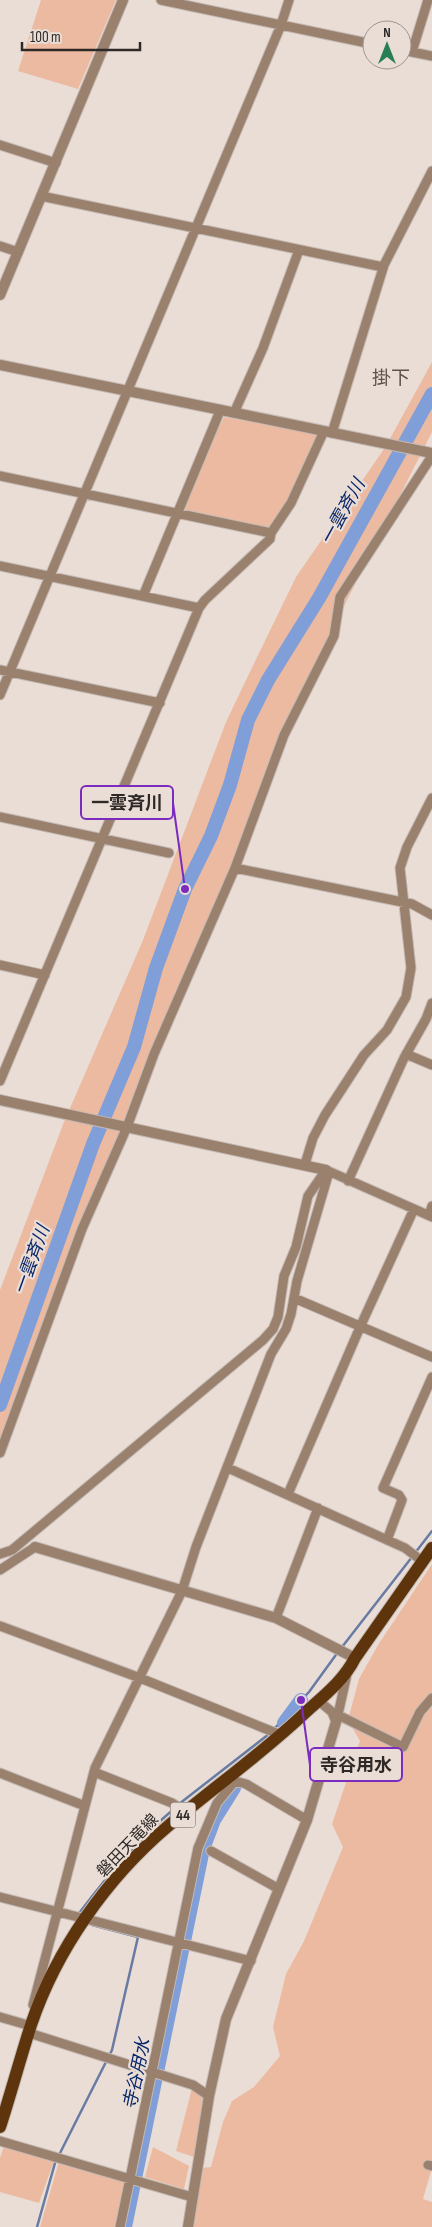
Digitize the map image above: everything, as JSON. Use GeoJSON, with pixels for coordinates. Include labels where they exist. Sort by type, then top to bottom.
{"type":"FeatureCollection","features":[{"type":"Feature","properties":{"kind":"main road","name":"磐田天竜線"},"geometry":{"type":"LineString","coordinates":[[0,2126],[30,2029],[61,1961],[86,1918],[125,1869],[166,1828],[232,1779],[319,1701],[348,1672],[355,1658],[432,1548]]}},
{"type":"Feature","properties":{"kind":"street"},"geometry":{"type":"LineString","coordinates":[[0,295],[123,0]]}},
{"type":"Feature","properties":{"kind":"street"},"geometry":{"type":"LineString","coordinates":[[161,0],[362,42]]}},
{"type":"Feature","properties":{"kind":"street"},"geometry":{"type":"LineString","coordinates":[[0,695],[197,229],[281,25],[289,0]]}},
{"type":"Feature","properties":{"kind":"street"},"geometry":{"type":"LineString","coordinates":[[428,0],[412,52],[432,56]]}},
{"type":"Feature","properties":{"kind":"street"},"geometry":{"type":"LineString","coordinates":[[0,145],[56,163]]}},
{"type":"Feature","properties":{"kind":"street"},"geometry":{"type":"LineString","coordinates":[[0,1082],[199,608],[205,600],[270,539],[291,503],[328,432],[383,267],[432,171]]}},
{"type":"Feature","properties":{"kind":"street"},"geometry":{"type":"LineString","coordinates":[[41,196],[383,267]]}},
{"type":"Feature","properties":{"kind":"street"},"geometry":{"type":"LineString","coordinates":[[0,246],[18,252]]}},
{"type":"Feature","properties":{"kind":"street"},"geometry":{"type":"LineString","coordinates":[[234,413],[263,348],[299,250]]}},
{"type":"Feature","properties":{"kind":"street"},"geometry":{"type":"LineString","coordinates":[[0,365],[430,453],[340,597],[334,636],[284,735],[235,868],[154,1054],[127,1127],[82,1229],[0,1453]]}},
{"type":"Feature","properties":{"kind":"street"},"geometry":{"type":"LineString","coordinates":[[142,596],[220,411]]}},
{"type":"Feature","properties":{"kind":"street"},"geometry":{"type":"LineString","coordinates":[[0,476],[272,533]]}},
{"type":"Feature","properties":{"kind":"street"},"geometry":{"type":"LineString","coordinates":[[0,566],[199,608]]}},
{"type":"Feature","properties":{"kind":"street"},"geometry":{"type":"LineString","coordinates":[[0,670],[160,703]]}},
{"type":"Feature","properties":{"kind":"street"},"geometry":{"type":"LineString","coordinates":[[305,1164],[313,1138],[325,1115],[364,1055],[395,1019],[406,997],[411,968],[400,868],[407,847],[432,798]]}},
{"type":"Feature","properties":{"kind":"street"},"geometry":{"type":"LineString","coordinates":[[0,817],[169,853]]}},
{"type":"Feature","properties":{"kind":"street"},"geometry":{"type":"LineString","coordinates":[[235,868],[404,902],[412,904],[432,915]]}},
{"type":"Feature","properties":{"kind":"street"},"geometry":{"type":"LineString","coordinates":[[0,965],[45,975]]}},
{"type":"Feature","properties":{"kind":"street"},"geometry":{"type":"LineString","coordinates":[[348,1181],[406,1054],[426,1019],[432,1003]]}},
{"type":"Feature","properties":{"kind":"street"},"geometry":{"type":"LineString","coordinates":[[406,1054],[432,1065]]}},
{"type":"Feature","properties":{"kind":"street"},"geometry":{"type":"LineString","coordinates":[[0,1100],[305,1164],[328,1171],[430,1216],[432,1206]]}},
{"type":"Feature","properties":{"kind":"street"},"geometry":{"type":"LineString","coordinates":[[30,2029],[33,2005],[56,1911],[94,1772],[182,1590],[196,1547],[272,1354],[286,1330],[328,1171]]}},
{"type":"Feature","properties":{"kind":"street"},"geometry":{"type":"LineString","coordinates":[[0,1560],[137,1447],[263,1340],[273,1329],[282,1306],[284,1276],[296,1247],[308,1196],[328,1171]]}},
{"type":"Feature","properties":{"kind":"street"},"geometry":{"type":"LineString","coordinates":[[288,1494],[361,1325],[414,1209]]}},
{"type":"Feature","properties":{"kind":"street"},"geometry":{"type":"LineString","coordinates":[[294,1298],[361,1325],[432,1357]]}},
{"type":"Feature","properties":{"kind":"street"},"geometry":{"type":"LineString","coordinates":[[387,1540],[402,1500],[399,1495],[383,1488],[432,1377]]}},
{"type":"Feature","properties":{"kind":"street"},"geometry":{"type":"LineString","coordinates":[[228,1468],[404,1548],[422,1561]]}},
{"type":"Feature","properties":{"kind":"street"},"geometry":{"type":"LineString","coordinates":[[276,1618],[318,1508]]}},
{"type":"Feature","properties":{"kind":"street"},"geometry":{"type":"LineString","coordinates":[[0,1570],[35,1547],[276,1618],[355,1658]]}},
{"type":"Feature","properties":{"kind":"street"},"geometry":{"type":"LineString","coordinates":[[0,1554],[12,1550]]}},
{"type":"Feature","properties":{"kind":"street"},"geometry":{"type":"LineString","coordinates":[[0,1626],[140,1678],[281,1735]]}},
{"type":"Feature","properties":{"kind":"street"},"geometry":{"type":"LineString","coordinates":[[188,2227],[209,2096],[226,2019],[307,1820],[337,1719],[348,1672]]}},
{"type":"Feature","properties":{"kind":"street"},"geometry":{"type":"LineString","coordinates":[[319,1701],[337,1719],[403,1747],[420,1712],[432,1698]]}},
{"type":"Feature","properties":{"kind":"street"},"geometry":{"type":"LineString","coordinates":[[94,1772],[172,1803],[186,1812]]}},
{"type":"Feature","properties":{"kind":"street"},"geometry":{"type":"LineString","coordinates":[[0,1773],[85,1806]]}},
{"type":"Feature","properties":{"kind":"street"},"geometry":{"type":"LineString","coordinates":[[120,2227],[180,1943],[198,1848],[205,1827],[232,1779],[246,1784],[307,1820]]}},
{"type":"Feature","properties":{"kind":"street"},"geometry":{"type":"LineString","coordinates":[[211,1851],[279,1890]]}},
{"type":"Feature","properties":{"kind":"street"},"geometry":{"type":"LineString","coordinates":[[0,1897],[251,1961]]}},
{"type":"Feature","properties":{"kind":"street"},"geometry":{"type":"LineString","coordinates":[[50,1937],[54,1955],[61,1961]]}},
{"type":"Feature","properties":{"kind":"street"},"geometry":{"type":"LineString","coordinates":[[0,2017],[193,2085],[209,2096]]}},
{"type":"Feature","properties":{"kind":"street"},"geometry":{"type":"LineString","coordinates":[[0,2141],[192,2198]]}},
{"type":"Feature","properties":{"kind":"shaded area"},"geometry":{"type":"Polygon","coordinates":[[[41,0],[116,0],[78,89],[18,71],[41,0]]]}},
{"type":"Feature","properties":{"kind":"shaded area"},"geometry":{"type":"Polygon","coordinates":[[[432,362],[432,432],[291,711],[211,924],[118,1148],[26,1380],[0,1452],[0,1290],[64,1122],[143,940],[226,722],[247,678],[296,577],[386,446],[432,362]]]}},
{"type":"Feature","properties":{"kind":"shaded area"},"geometry":{"type":"Polygon","coordinates":[[[224,417],[318,434],[274,530],[177,513],[224,417]]]}},
{"type":"Feature","properties":{"kind":"shaded area"},"geometry":{"type":"Polygon","coordinates":[[[432,1564],[432,2168],[423,2199],[432,2202],[432,2227],[187,2227],[201,2168],[211,2167],[223,2122],[232,2101],[254,2087],[280,2056],[273,2027],[286,1974],[304,1941],[343,1847],[332,1824],[360,1741],[348,1720],[359,1679],[378,1645],[432,1564]]]}},
{"type":"Feature","properties":{"kind":"shaded area"},"geometry":{"type":"Polygon","coordinates":[[[192,2088],[206,2096],[194,2157],[176,2151],[192,2088]]]}},
{"type":"Feature","properties":{"kind":"shaded area"},"geometry":{"type":"Polygon","coordinates":[[[4,2146],[54,2161],[39,2203],[0,2192],[0,2158],[4,2146]]]}},
{"type":"Feature","properties":{"kind":"shaded area"},"geometry":{"type":"Polygon","coordinates":[[[153,2147],[189,2166],[184,2189],[145,2177],[153,2147]]]}},
{"type":"Feature","properties":{"kind":"shaded area"},"geometry":{"type":"Polygon","coordinates":[[[60,2158],[126,2180],[117,2227],[40,2227],[60,2158]]]}},
{"type":"Feature","properties":{"kind":"waterway","name":"一雲斉川"},"geometry":{"type":"LineString","coordinates":[[0,1405],[93,1144],[134,1047],[156,968],[185,889],[211,836],[230,785],[248,720],[268,680],[319,598],[432,394]]}},
{"type":"Feature","properties":{"kind":"waterway"},"geometry":{"type":"LineString","coordinates":[[415,1553],[432,1531]]}},
{"type":"Feature","properties":{"kind":"waterway"},"geometry":{"type":"LineString","coordinates":[[342,1647],[412,1557]]}},
{"type":"Feature","properties":{"kind":"waterway"},"geometry":{"type":"LineString","coordinates":[[273,1730],[309,1692],[338,1652]]}},
{"type":"Feature","properties":{"kind":"waterway","name":"寺谷用水"},"geometry":{"type":"LineString","coordinates":[[284,1723],[301,1700]]}},
{"type":"Feature","properties":{"kind":"waterway"},"geometry":{"type":"LineString","coordinates":[[179,1804],[269,1734]]}},
{"type":"Feature","properties":{"kind":"waterway","name":"寺谷用水"},"geometry":{"type":"LineString","coordinates":[[125,2227],[203,1849],[214,1820],[234,1788]]}},
{"type":"Feature","properties":{"kind":"waterway"},"geometry":{"type":"LineString","coordinates":[[80,1912],[125,1857],[175,1808]]}},
{"type":"Feature","properties":{"kind":"waterway"},"geometry":{"type":"LineString","coordinates":[[37,2227],[55,2163],[112,2050],[138,1937],[92,1925]]}},
{"type":"Feature","properties":{"kind":"place","name":"一雲斉川"},"geometry":{"type":"Point","coordinates":[185,889]}},
{"type":"Feature","properties":{"kind":"place","name":"寺谷用水"},"geometry":{"type":"Point","coordinates":[301,1700]}},
{"type":"Feature","properties":{"kind":"district","name":"掛下"},"geometry":{"type":"Point","coordinates":[391,378]}}]}
